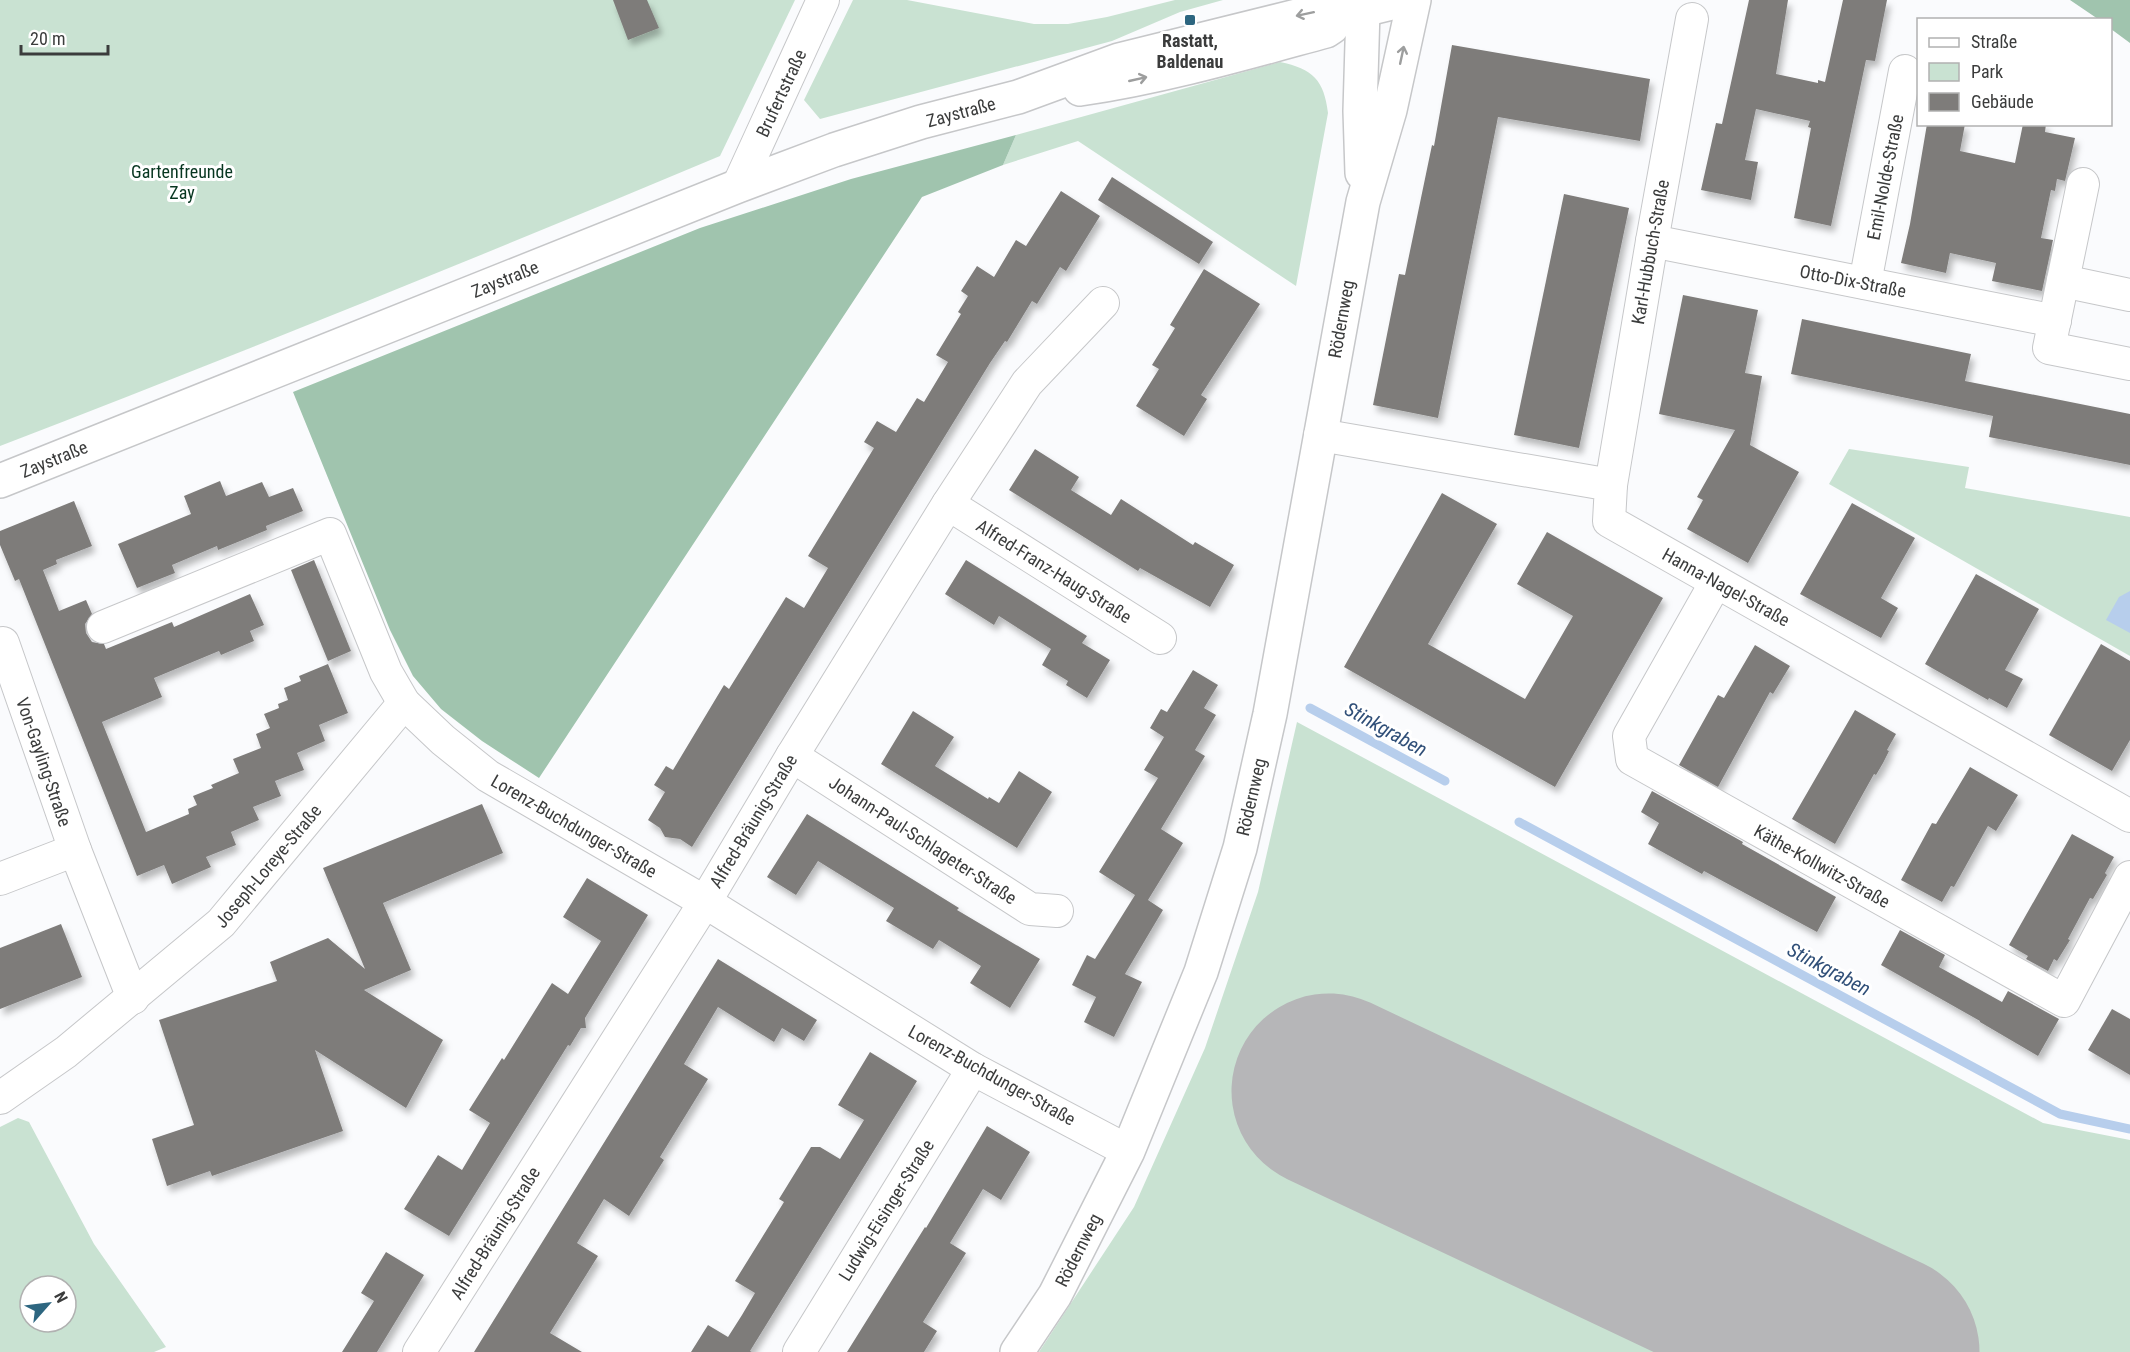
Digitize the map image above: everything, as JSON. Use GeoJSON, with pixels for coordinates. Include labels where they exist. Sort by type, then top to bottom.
{"type":"FeatureCollection","features":[{"type":"Feature","properties":{"kind":"street","name":"Brufertstraße"},"geometry":{"type":"LineString","coordinates":[[738,186],[823,0]]}},
{"type":"Feature","properties":{"kind":"street","name":"Zaystraße"},"geometry":{"type":"LineString","coordinates":[[0,481],[738,186],[834,150],[921,122],[1018,97],[1119,60],[1152,51],[1321,10],[1363,10],[1404,0]]}},
{"type":"Feature","properties":{"kind":"street","name":"Rödernweg"},"geometry":{"type":"LineString","coordinates":[[1017,1352],[1055,1295],[1128,1150],[1201,972],[1240,848],[1270,714],[1362,202],[1390,110],[1414,0]]}},
{"type":"Feature","properties":{"kind":"street","name":"Rödernweg"},"geometry":{"type":"LineString","coordinates":[[1362,202],[1360,111],[1363,10]]}},
{"type":"Feature","properties":{"kind":"street","name":"Karl-Hubbuch-Straße"},"geometry":{"type":"LineString","coordinates":[[1611,485],[1692,20]]}},
{"type":"Feature","properties":{"kind":"street","name":"Emil-Nolde-Straße"},"geometry":{"type":"LineString","coordinates":[[1865,284],[1905,71]]}},
{"type":"Feature","properties":{"kind":"street"},"geometry":{"type":"LineString","coordinates":[[2083,184],[2049,348],[2130,364]]}},
{"type":"Feature","properties":{"kind":"street","name":"Otto-Dix-Straße"},"geometry":{"type":"LineString","coordinates":[[1652,241],[2055,321]]}},
{"type":"Feature","properties":{"kind":"street"},"geometry":{"type":"LineString","coordinates":[[2063,281],[2130,295]]}},
{"type":"Feature","properties":{"kind":"street","name":"Alfred-Bräunig-Straße"},"geometry":{"type":"LineString","coordinates":[[419,1352],[705,902],[792,756],[948,504],[1027,383],[1103,303]]}},
{"type":"Feature","properties":{"kind":"street"},"geometry":{"type":"LineString","coordinates":[[1320,435],[1611,485]]}},
{"type":"Feature","properties":{"kind":"street","name":"Hanna-Nagel-Straße"},"geometry":{"type":"LineString","coordinates":[[1611,485],[1609,521],[2130,816]]}},
{"type":"Feature","properties":{"kind":"street","name":"Alfred-Franz-Haug-Straße"},"geometry":{"type":"LineString","coordinates":[[948,504],[1160,638]]}},
{"type":"Feature","properties":{"kind":"street","name":"Lorenz-Buchdunger-Straße"},"geometry":{"type":"LineString","coordinates":[[103,627],[330,534],[386,672],[404,703],[443,740],[488,776],[705,902],[973,1069],[1128,1150]]}},
{"type":"Feature","properties":{"kind":"street","name":"Käthe-Kollwitz-Straße"},"geometry":{"type":"LineString","coordinates":[[1716,582],[1629,736],[1632,759],[2064,1002],[2130,877]]}},
{"type":"Feature","properties":{"kind":"street","name":"Von-Gayling-Straße"},"geometry":{"type":"LineString","coordinates":[[0,644],[3,643],[75,850],[134,998]]}},
{"type":"Feature","properties":{"kind":"street","name":"Joseph-Loreye-Straße"},"geometry":{"type":"LineString","coordinates":[[0,1098],[66,1052],[134,998],[221,923],[404,703]]}},
{"type":"Feature","properties":{"kind":"street","name":"Johann-Paul-Schlageter-Straße"},"geometry":{"type":"LineString","coordinates":[[792,756],[1030,909],[1057,911]]}},
{"type":"Feature","properties":{"kind":"street","name":"Von-Gayling-Straße"},"geometry":{"type":"LineString","coordinates":[[0,879],[75,850]]}},
{"type":"Feature","properties":{"kind":"street","name":"Ludwig-Eisinger-Straße"},"geometry":{"type":"LineString","coordinates":[[799,1352],[973,1069]]}},
{"type":"Feature","properties":{"kind":"green space","name":"Gartenfreunde Zay"},"geometry":{"type":"Polygon","coordinates":[[[0,0],[795,0],[720,156],[361,304],[0,446],[0,0]]]}},
{"type":"Feature","properties":{"kind":"green space"},"geometry":{"type":"Polygon","coordinates":[[[853,0],[907,0],[1034,24],[1068,24],[1175,0],[1223,0],[1180,12],[1112,41],[820,119],[804,100],[853,0]]]}},
{"type":"Feature","properties":{"kind":"green space"},"geometry":{"type":"Polygon","coordinates":[[[2070,0],[2130,0],[2130,43],[2112,30],[2112,18],[2097,18],[2070,0]]]}},
{"type":"Feature","properties":{"kind":"green space"},"geometry":{"type":"Polygon","coordinates":[[[1280,62],[1301,68],[1315,78],[1323,92],[1328,113],[1296,286],[1078,141],[1003,165],[1016,135],[1280,62]]]}},
{"type":"Feature","properties":{"kind":"green space"},"geometry":{"type":"Polygon","coordinates":[[[1016,135],[1003,165],[922,197],[539,778],[482,741],[441,709],[413,676],[390,630],[293,392],[700,228],[851,179],[1016,135]]]}},
{"type":"Feature","properties":{"kind":"green space"},"geometry":{"type":"Polygon","coordinates":[[[1849,449],[1969,467],[1965,488],[2130,517],[2130,656],[1829,484],[1849,449]]]}},
{"type":"Feature","properties":{"kind":"green space"},"geometry":{"type":"Polygon","coordinates":[[[1297,722],[2043,1123],[2130,1140],[2130,1352],[1039,1352],[1134,1207],[1205,1048],[1258,892],[1297,722]]]}},
{"type":"Feature","properties":{"kind":"green space"},"geometry":{"type":"Polygon","coordinates":[[[18,1118],[29,1122],[94,1244],[166,1347],[154,1352],[0,1352],[0,1127],[18,1118]]]}},
{"type":"Feature","properties":{"kind":"water"},"geometry":{"type":"Polygon","coordinates":[[[2130,591],[2130,633],[2106,620],[2119,597],[2130,591]]]}},
{"type":"Feature","properties":{"kind":"building"},"geometry":{"type":"Polygon","coordinates":[[[613,0],[647,0],[659,28],[628,40],[613,0]]]}},
{"type":"Feature","properties":{"kind":"building"},"geometry":{"type":"Polygon","coordinates":[[[1749,0],[1788,0],[1776,74],[1818,83],[1818,80],[1825,82],[1843,0],[1887,0],[1875,61],[1866,60],[1831,226],[1794,218],[1811,128],[1808,127],[1810,121],[1756,109],[1745,160],[1758,162],[1751,200],[1701,190],[1716,123],[1722,124],[1749,0]]]}},
{"type":"Feature","properties":{"kind":"building"},"geometry":{"type":"Polygon","coordinates":[[[1452,45],[1650,79],[1640,141],[1498,117],[1438,418],[1373,405],[1399,274],[1405,275],[1432,145],[1434,146],[1452,45]]]}},
{"type":"Feature","properties":{"kind":"building"},"geometry":{"type":"Polygon","coordinates":[[[1927,126],[1965,126],[1960,151],[2015,163],[2023,126],[2046,126],[2045,132],[2075,138],[2065,181],[2057,179],[2055,191],[2051,190],[2041,238],[2053,240],[2042,291],[1992,281],[1996,263],[1950,253],[1946,273],[1901,263],[1927,126]]]}},
{"type":"Feature","properties":{"kind":"building"},"geometry":{"type":"Polygon","coordinates":[[[1112,177],[1213,242],[1199,264],[1098,200],[1112,177]]]}},
{"type":"Feature","properties":{"kind":"building"},"geometry":{"type":"Polygon","coordinates":[[[1061,191],[1100,216],[1066,271],[1060,267],[1037,304],[1032,301],[1007,342],[1005,341],[990,363],[692,847],[680,839],[665,837],[660,828],[648,820],[665,792],[654,785],[666,766],[673,770],[724,685],[729,689],[786,597],[804,608],[828,568],[808,556],[874,448],[864,442],[877,421],[896,432],[917,398],[924,402],[948,362],[936,355],[961,314],[958,312],[968,296],[961,291],[977,266],[994,277],[1016,240],[1026,246],[1061,191]]]}},
{"type":"Feature","properties":{"kind":"building"},"geometry":{"type":"Polygon","coordinates":[[[1564,194],[1629,208],[1579,448],[1514,435],[1564,194]]]}},
{"type":"Feature","properties":{"kind":"building"},"geometry":{"type":"Polygon","coordinates":[[[1204,269],[1260,304],[1201,395],[1207,399],[1184,436],[1136,406],[1159,369],[1152,365],[1175,328],[1170,325],[1204,269]]]}},
{"type":"Feature","properties":{"kind":"building"},"geometry":{"type":"Polygon","coordinates":[[[1683,295],[1758,310],[1745,373],[1762,376],[1750,445],[1799,472],[1748,563],[1687,529],[1703,500],[1697,497],[1735,430],[1659,414],[1683,295]]]}},
{"type":"Feature","properties":{"kind":"building"},"geometry":{"type":"Polygon","coordinates":[[[1802,319],[1971,354],[1965,381],[2130,414],[2130,465],[1989,437],[1993,416],[1791,374],[1802,319]]]}},
{"type":"Feature","properties":{"kind":"building"},"geometry":{"type":"Polygon","coordinates":[[[1035,449],[1079,477],[1071,490],[1111,515],[1121,499],[1193,545],[1195,542],[1234,565],[1210,607],[1140,568],[1138,571],[1009,490],[1035,449]]]}},
{"type":"Feature","properties":{"kind":"building"},"geometry":{"type":"Polygon","coordinates":[[[220,481],[226,496],[262,482],[269,497],[293,488],[303,511],[266,526],[267,530],[218,550],[217,546],[172,565],[175,573],[137,588],[118,544],[191,514],[184,496],[220,481]]]}},
{"type":"Feature","properties":{"kind":"building"},"geometry":{"type":"Polygon","coordinates":[[[1442,493],[1497,524],[1428,644],[1525,699],[1573,616],[1517,584],[1547,532],[1663,598],[1555,787],[1344,667],[1442,493]]]}},
{"type":"Feature","properties":{"kind":"building"},"geometry":{"type":"Polygon","coordinates":[[[74,501],[92,546],[56,560],[57,564],[43,570],[59,611],[86,600],[92,614],[85,624],[86,633],[92,642],[104,644],[106,649],[172,622],[174,627],[250,594],[264,625],[250,631],[254,641],[221,655],[219,651],[154,678],[162,697],[102,722],[146,832],[189,814],[188,809],[197,805],[193,796],[239,773],[233,759],[261,748],[256,734],[270,728],[264,714],[279,708],[278,704],[288,700],[284,688],[301,681],[299,676],[328,664],[348,713],[319,725],[325,741],[297,753],[304,770],[275,781],[281,796],[253,807],[259,820],[231,832],[236,845],[206,857],[211,867],[172,884],[164,865],[137,876],[19,579],[15,581],[0,545],[0,531],[74,501]]]}},
{"type":"Feature","properties":{"kind":"building"},"geometry":{"type":"Polygon","coordinates":[[[1852,503],[1915,538],[1881,598],[1898,608],[1881,638],[1800,594],[1852,503]]]}},
{"type":"Feature","properties":{"kind":"building"},"geometry":{"type":"Polygon","coordinates":[[[314,560],[351,651],[328,661],[291,570],[314,560]]]}},
{"type":"Feature","properties":{"kind":"building"},"geometry":{"type":"Polygon","coordinates":[[[966,560],[1087,636],[1082,643],[1110,660],[1087,698],[1066,685],[1068,681],[1042,665],[1051,649],[999,616],[994,625],[945,594],[966,560]]]}},
{"type":"Feature","properties":{"kind":"building"},"geometry":{"type":"Polygon","coordinates":[[[1976,574],[2039,609],[2005,670],[2023,679],[2007,708],[1989,698],[1988,700],[1925,664],[1976,574]]]}},
{"type":"Feature","properties":{"kind":"building"},"geometry":{"type":"Polygon","coordinates":[[[2101,644],[2130,661],[2130,740],[2112,771],[2049,735],[2101,644]]]}},
{"type":"Feature","properties":{"kind":"building"},"geometry":{"type":"Polygon","coordinates":[[[1755,645],[1790,666],[1773,694],[1770,692],[1718,787],[1679,765],[1718,695],[1724,698],[1755,645]]]}},
{"type":"Feature","properties":{"kind":"building"},"geometry":{"type":"Polygon","coordinates":[[[1193,670],[1218,685],[1204,708],[1216,715],[1195,750],[1205,756],[1161,829],[1183,843],[1148,900],[1163,910],[1125,974],[1142,982],[1114,1037],[1084,1022],[1096,997],[1072,985],[1087,955],[1095,959],[1135,895],[1099,872],[1158,778],[1144,770],[1164,737],[1150,728],[1161,709],[1167,712],[1193,670]]]}},
{"type":"Feature","properties":{"kind":"building"},"geometry":{"type":"Polygon","coordinates":[[[1855,710],[1896,734],[1883,763],[1876,775],[1874,774],[1835,844],[1792,819],[1855,710]]]}},
{"type":"Feature","properties":{"kind":"building"},"geometry":{"type":"Polygon","coordinates":[[[913,711],[954,737],[935,766],[988,799],[989,797],[999,803],[1019,771],[1052,792],[1017,848],[881,764],[913,711]]]}},
{"type":"Feature","properties":{"kind":"building"},"geometry":{"type":"Polygon","coordinates":[[[1970,767],[2018,795],[1996,831],[1988,826],[1954,887],[1951,886],[1942,902],[1901,880],[1932,823],[1936,824],[1970,767]]]}},
{"type":"Feature","properties":{"kind":"building"},"geometry":{"type":"Polygon","coordinates":[[[1652,791],[1836,897],[1817,932],[1704,871],[1702,874],[1648,844],[1659,823],[1641,812],[1652,791]]]}},
{"type":"Feature","properties":{"kind":"building"},"geometry":{"type":"Polygon","coordinates":[[[482,804],[503,853],[383,903],[411,970],[364,990],[443,1040],[406,1108],[315,1050],[343,1131],[212,1176],[210,1171],[167,1186],[152,1139],[194,1125],[159,1020],[277,981],[270,962],[328,938],[365,969],[323,868],[482,804]]]}},
{"type":"Feature","properties":{"kind":"building"},"geometry":{"type":"Polygon","coordinates":[[[807,814],[959,908],[957,910],[1040,959],[1010,1008],[970,983],[981,966],[939,940],[933,949],[886,921],[894,908],[818,861],[796,895],[767,877],[807,814]]]}},
{"type":"Feature","properties":{"kind":"building"},"geometry":{"type":"Polygon","coordinates":[[[2072,834],[2114,857],[2105,873],[2107,875],[2093,899],[2090,898],[2068,939],[2070,940],[2057,961],[2054,959],[2048,971],[2026,959],[2028,956],[2009,945],[2072,834]]]}},
{"type":"Feature","properties":{"kind":"building"},"geometry":{"type":"Polygon","coordinates":[[[587,878],[648,915],[585,1018],[586,1028],[581,1028],[570,1046],[568,1045],[449,1236],[404,1209],[438,1155],[462,1170],[490,1123],[469,1110],[502,1058],[504,1060],[552,983],[568,994],[601,941],[563,917],[587,878]]]}},
{"type":"Feature","properties":{"kind":"building"},"geometry":{"type":"Polygon","coordinates":[[[61,924],[82,977],[0,1009],[0,948],[61,924]]]}},
{"type":"Feature","properties":{"kind":"building"},"geometry":{"type":"Polygon","coordinates":[[[1900,930],[1945,955],[1939,967],[2002,1002],[2008,991],[2059,1019],[2038,1056],[1881,965],[1900,930]]]}},
{"type":"Feature","properties":{"kind":"building"},"geometry":{"type":"Polygon","coordinates":[[[718,959],[817,1020],[804,1041],[782,1028],[774,1042],[718,1007],[684,1064],[708,1079],[660,1157],[664,1160],[629,1216],[604,1199],[577,1243],[598,1256],[550,1333],[582,1352],[474,1352],[718,959]]]}},
{"type":"Feature","properties":{"kind":"building"},"geometry":{"type":"Polygon","coordinates":[[[2112,1009],[2130,1019],[2130,1075],[2088,1050],[2112,1009]]]}},
{"type":"Feature","properties":{"kind":"building"},"geometry":{"type":"Polygon","coordinates":[[[870,1052],[917,1081],[750,1351],[752,1352],[691,1352],[708,1325],[728,1337],[755,1293],[735,1281],[784,1202],[779,1199],[811,1147],[820,1147],[840,1159],[864,1120],[838,1105],[870,1052]]]}},
{"type":"Feature","properties":{"kind":"building"},"geometry":{"type":"Polygon","coordinates":[[[987,1126],[1030,1152],[1001,1200],[983,1189],[950,1243],[966,1253],[923,1322],[937,1331],[924,1352],[847,1352],[926,1228],[987,1126]]]}},
{"type":"Feature","properties":{"kind":"building"},"geometry":{"type":"Polygon","coordinates":[[[386,1252],[424,1275],[377,1352],[342,1352],[374,1301],[361,1293],[386,1252]]]}},
{"type":"Feature","properties":{"kind":"waterway","name":"Stinkgraben"},"geometry":{"type":"LineString","coordinates":[[1310,708],[1445,781]]}},
{"type":"Feature","properties":{"kind":"waterway","name":"Stinkgraben"},"geometry":{"type":"LineString","coordinates":[[1519,822],[2060,1114],[2130,1129]]}},
{"type":"Feature","properties":{"kind":"taxiway"},"geometry":{"type":"LineString","coordinates":[[1856,1352],[1862,1343]]}},
{"type":"Feature","properties":{"kind":"runway"},"geometry":{"type":"LineString","coordinates":[[1329,1091],[1882,1352]]}},
{"type":"Feature","properties":{"kind":"place","name":"Rastatt, Baldenau"},"geometry":{"type":"Point","coordinates":[1190,20]}}]}
